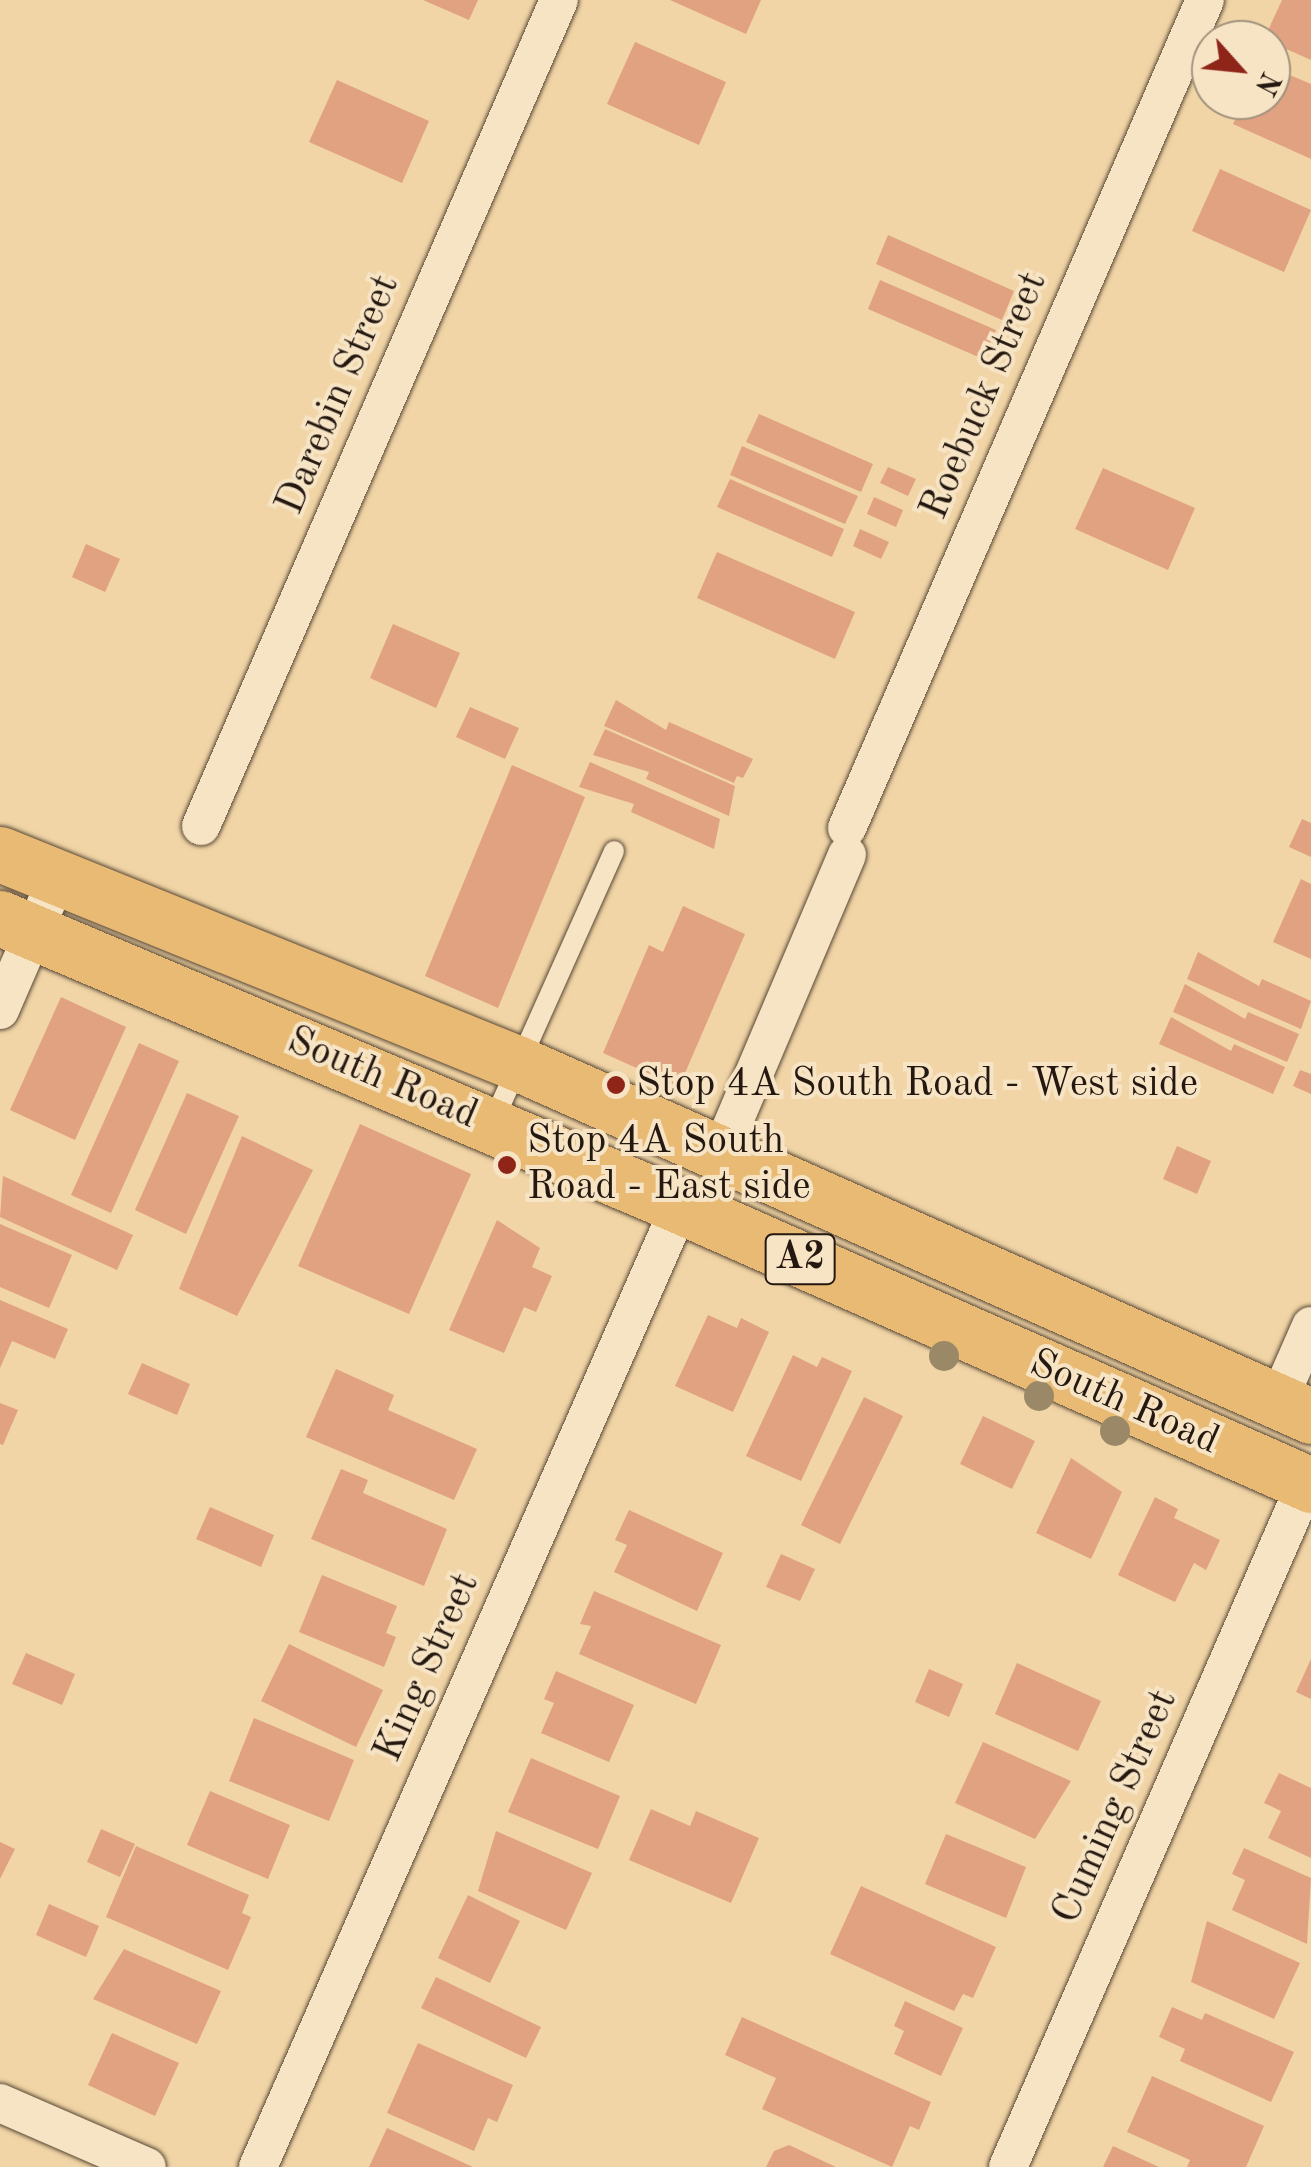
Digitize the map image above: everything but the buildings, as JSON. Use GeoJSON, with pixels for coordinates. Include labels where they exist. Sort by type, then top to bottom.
{"type":"FeatureCollection","features":[{"type":"Feature","properties":{"kind":"highway","name":"South Road"},"geometry":{"type":"LineString","coordinates":[[0,854],[517,1063],[1295,1408]]}},
{"type":"Feature","properties":{"kind":"highway","name":"South Road"},"geometry":{"type":"LineString","coordinates":[[17,925],[680,1206],[1198,1435],[1309,1475]]}},
{"type":"Feature","properties":{"kind":"highway"},"geometry":{"type":"LineString","coordinates":[[1198,1435],[1243,1428],[1295,1408]]}},
{"type":"Feature","properties":{"kind":"highway"},"geometry":{"type":"LineString","coordinates":[[1295,1408],[1277,1430],[1309,1475]]}},
{"type":"Feature","properties":{"kind":"street","name":"Darebin Street"},"geometry":{"type":"LineString","coordinates":[[201,826],[560,0]]}},
{"type":"Feature","properties":{"kind":"street","name":"Roebuck Street"},"geometry":{"type":"LineString","coordinates":[[720,1154],[847,842],[1205,0]]}},
{"type":"Feature","properties":{"kind":"street"},"geometry":{"type":"LineString","coordinates":[[0,1010],[17,925],[57,878]]}},
{"type":"Feature","properties":{"kind":"street","name":"King Street"},"geometry":{"type":"LineString","coordinates":[[258,2167],[680,1206]]}},
{"type":"Feature","properties":{"kind":"street"},"geometry":{"type":"LineString","coordinates":[[1295,1408],[1311,1326]]}},
{"type":"Feature","properties":{"kind":"street","name":"Cuming Street"},"geometry":{"type":"LineString","coordinates":[[1008,2167],[1309,1475]]}},
{"type":"Feature","properties":{"kind":"street"},"geometry":{"type":"LineString","coordinates":[[0,2103],[147,2167]]}},
{"type":"Feature","properties":{"kind":"lane"},"geometry":{"type":"LineString","coordinates":[[492,1126],[614,851]]}},
{"type":"Feature","properties":{"kind":"place","name":"Stop 4A South Road - West side"},"geometry":{"type":"Point","coordinates":[616,1085]}},
{"type":"Feature","properties":{"kind":"place","name":"Stop 4A South Road - East side"},"geometry":{"type":"Point","coordinates":[507,1165]}}]}
